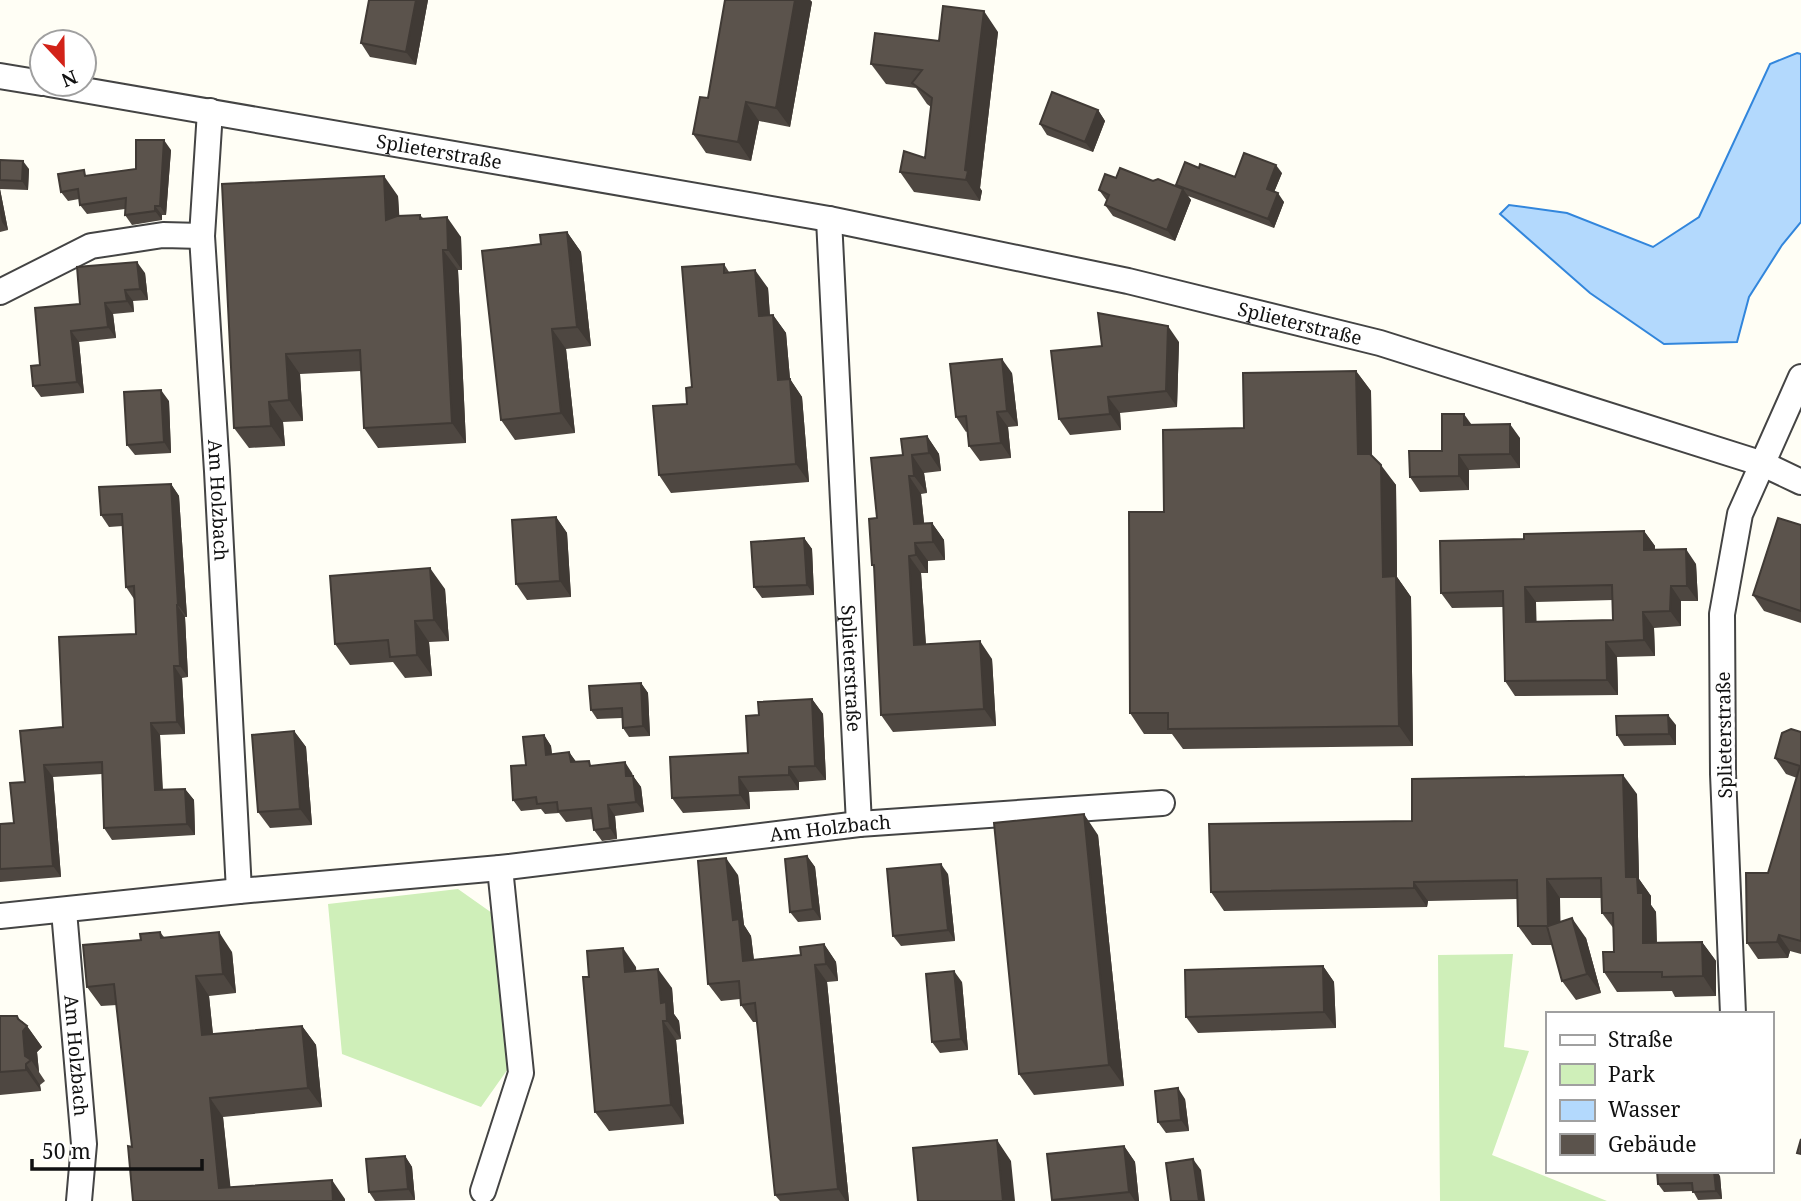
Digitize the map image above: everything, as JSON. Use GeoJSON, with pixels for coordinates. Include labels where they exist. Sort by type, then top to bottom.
{"type":"FeatureCollection","features":[{"type":"Feature","properties":{"kind":"street"},"geometry":{"type":"LineString","coordinates":[[0,76],[28,81]]}},
{"type":"Feature","properties":{"kind":"street","name":"Splieterstraße"},"geometry":{"type":"LineString","coordinates":[[98,92],[829,219],[1128,281],[1380,343],[1763,464],[1801,482]]}},
{"type":"Feature","properties":{"kind":"street","name":"Am Holzbach"},"geometry":{"type":"LineString","coordinates":[[210,111],[202,236],[239,891]]}},
{"type":"Feature","properties":{"kind":"street","name":"Splieterstraße"},"geometry":{"type":"LineString","coordinates":[[829,219],[859,824]]}},
{"type":"Feature","properties":{"kind":"street"},"geometry":{"type":"LineString","coordinates":[[0,292],[91,246],[163,235],[202,236]]}},
{"type":"Feature","properties":{"kind":"street"},"geometry":{"type":"LineString","coordinates":[[1763,464],[1801,377]]}},
{"type":"Feature","properties":{"kind":"street","name":"Splieterstraße"},"geometry":{"type":"LineString","coordinates":[[1733,1012],[1723,774],[1722,614],[1740,514],[1763,464]]}},
{"type":"Feature","properties":{"kind":"street","name":"Am Holzbach"},"geometry":{"type":"LineString","coordinates":[[0,916],[500,868],[859,824],[1162,803]]}},
{"type":"Feature","properties":{"kind":"street"},"geometry":{"type":"LineString","coordinates":[[483,1191],[521,1073],[500,868]]}},
{"type":"Feature","properties":{"kind":"street","name":"Am Holzbach"},"geometry":{"type":"LineString","coordinates":[[64,911],[84,1144],[79,1201]]}},
{"type":"Feature","properties":{"kind":"green space"},"geometry":{"type":"Polygon","coordinates":[[[458,889],[492,913],[510,1066],[481,1107],[342,1054],[328,904],[458,889]]]}},
{"type":"Feature","properties":{"kind":"green space"},"geometry":{"type":"Polygon","coordinates":[[[1513,954],[1504,1047],[1529,1051],[1492,1155],[1607,1201],[1440,1201],[1438,955],[1513,954]]]}},
{"type":"Feature","properties":{"kind":"water"},"geometry":{"type":"Polygon","coordinates":[[[1797,53],[1801,54],[1801,222],[1782,245],[1749,297],[1737,342],[1664,344],[1590,293],[1500,214],[1509,205],[1567,213],[1653,247],[1699,217],[1770,64],[1797,53]]]}},
{"type":"Feature","properties":{"kind":"building"},"geometry":{"type":"Polygon","coordinates":[[[369,0],[416,0],[406,52],[361,43],[369,0]]]}},
{"type":"Feature","properties":{"kind":"building"},"geometry":{"type":"Polygon","coordinates":[[[725,0],[795,0],[776,108],[746,102],[738,142],[693,134],[700,97],[708,98],[725,0]]]}},
{"type":"Feature","properties":{"kind":"building"},"geometry":{"type":"Polygon","coordinates":[[[943,6],[984,11],[966,180],[900,172],[904,151],[925,158],[932,98],[912,83],[922,70],[871,64],[875,33],[939,41],[943,6]]]}},
{"type":"Feature","properties":{"kind":"building"},"geometry":{"type":"Polygon","coordinates":[[[1052,92],[1098,110],[1085,142],[1040,124],[1052,92]]]}},
{"type":"Feature","properties":{"kind":"building"},"geometry":{"type":"Polygon","coordinates":[[[136,140],[164,140],[160,206],[155,206],[155,211],[125,215],[126,198],[80,205],[78,189],[61,192],[58,174],[84,170],[85,176],[136,169],[136,140]]]}},
{"type":"Feature","properties":{"kind":"building"},"geometry":{"type":"Polygon","coordinates":[[[1244,153],[1276,165],[1267,189],[1278,193],[1268,219],[1176,185],[1185,162],[1199,168],[1200,164],[1235,177],[1244,153]]]}},
{"type":"Feature","properties":{"kind":"building"},"geometry":{"type":"Polygon","coordinates":[[[0,160],[23,161],[22,181],[0,180],[0,160]]]}},
{"type":"Feature","properties":{"kind":"building"},"geometry":{"type":"Polygon","coordinates":[[[1120,168],[1183,189],[1167,230],[1105,205],[1109,195],[1099,190],[1105,174],[1116,178],[1120,168]]]}},
{"type":"Feature","properties":{"kind":"building"},"geometry":{"type":"Polygon","coordinates":[[[384,176],[386,220],[397,216],[420,215],[420,219],[447,217],[448,250],[443,250],[452,423],[364,428],[360,350],[286,354],[289,400],[269,402],[271,426],[234,428],[222,184],[384,176]]]}},
{"type":"Feature","properties":{"kind":"building"},"geometry":{"type":"Polygon","coordinates":[[[567,232],[577,327],[552,329],[561,413],[501,420],[482,251],[541,244],[540,235],[567,232]]]}},
{"type":"Feature","properties":{"kind":"building"},"geometry":{"type":"Polygon","coordinates":[[[137,262],[140,289],[125,290],[127,301],[105,303],[108,327],[71,331],[77,382],[33,386],[31,366],[40,365],[35,308],[80,304],[77,267],[137,262]]]}},
{"type":"Feature","properties":{"kind":"building"},"geometry":{"type":"Polygon","coordinates":[[[724,264],[724,273],[755,270],[759,316],[773,315],[778,380],[790,379],[796,464],[659,475],[653,406],[687,404],[686,388],[692,387],[682,267],[724,264]]]}},
{"type":"Feature","properties":{"kind":"building"},"geometry":{"type":"Polygon","coordinates":[[[1098,313],[1168,326],[1166,391],[1108,397],[1110,414],[1059,419],[1051,351],[1102,346],[1098,313]]]}},
{"type":"Feature","properties":{"kind":"building"},"geometry":{"type":"Polygon","coordinates":[[[1002,359],[1007,411],[997,412],[1001,443],[969,446],[966,416],[956,417],[950,364],[1002,359]]]}},
{"type":"Feature","properties":{"kind":"building"},"geometry":{"type":"Polygon","coordinates":[[[1356,371],[1358,454],[1370,454],[1381,465],[1383,577],[1396,576],[1399,726],[1168,729],[1168,713],[1130,713],[1129,512],[1164,512],[1163,430],[1244,428],[1243,373],[1356,371]]]}},
{"type":"Feature","properties":{"kind":"building"},"geometry":{"type":"Polygon","coordinates":[[[161,390],[164,442],[127,445],[124,392],[161,390]]]}},
{"type":"Feature","properties":{"kind":"building"},"geometry":{"type":"Polygon","coordinates":[[[1442,414],[1464,414],[1464,425],[1510,424],[1510,454],[1459,455],[1459,476],[1410,477],[1409,451],[1442,451],[1442,414]]]}},
{"type":"Feature","properties":{"kind":"building"},"geometry":{"type":"Polygon","coordinates":[[[927,436],[929,453],[912,455],[914,476],[909,476],[914,524],[932,523],[933,542],[915,543],[916,555],[909,556],[914,645],[980,641],[984,709],[881,715],[874,565],[869,519],[877,518],[871,458],[903,455],[901,439],[927,436]]]}},
{"type":"Feature","properties":{"kind":"building"},"geometry":{"type":"Polygon","coordinates":[[[171,484],[180,666],[174,666],[177,722],[151,723],[155,790],[185,789],[187,824],[104,828],[102,762],[44,765],[53,866],[0,869],[0,824],[14,823],[10,783],[25,782],[20,731],[63,727],[59,637],[136,634],[134,586],[126,587],[122,514],[101,515],[99,487],[171,484]]]}},
{"type":"Feature","properties":{"kind":"building"},"geometry":{"type":"Polygon","coordinates":[[[556,517],[560,581],[516,584],[512,520],[556,517]]]}},
{"type":"Feature","properties":{"kind":"building"},"geometry":{"type":"Polygon","coordinates":[[[1778,518],[1801,525],[1801,611],[1753,595],[1778,518]]]}},
{"type":"Feature","properties":{"kind":"building"},"geometry":{"type":"Polygon","coordinates":[[[1644,531],[1644,550],[1686,549],[1687,586],[1671,586],[1670,611],[1643,612],[1644,640],[1606,642],[1607,680],[1505,681],[1503,591],[1441,593],[1440,541],[1524,539],[1524,534],[1644,531]],[[1612,585],[1525,587],[1526,622],[1613,620],[1612,585]]]}},
{"type":"Feature","properties":{"kind":"building"},"geometry":{"type":"Polygon","coordinates":[[[804,538],[807,585],[754,587],[751,542],[804,538]]]}},
{"type":"Feature","properties":{"kind":"building"},"geometry":{"type":"Polygon","coordinates":[[[430,568],[434,620],[415,621],[417,655],[390,657],[388,640],[335,644],[330,576],[430,568]]]}},
{"type":"Feature","properties":{"kind":"building"},"geometry":{"type":"Polygon","coordinates":[[[641,683],[643,726],[623,728],[622,708],[591,710],[589,686],[641,683]]]}},
{"type":"Feature","properties":{"kind":"building"},"geometry":{"type":"Polygon","coordinates":[[[812,699],[815,766],[789,767],[789,775],[739,777],[740,795],[672,798],[670,757],[748,753],[746,716],[759,715],[758,702],[812,699]]]}},
{"type":"Feature","properties":{"kind":"building"},"geometry":{"type":"Polygon","coordinates":[[[1668,715],[1669,734],[1617,735],[1616,716],[1668,715]]]}},
{"type":"Feature","properties":{"kind":"building"},"geometry":{"type":"Polygon","coordinates":[[[1791,729],[1801,732],[1801,941],[1779,935],[1777,942],[1747,943],[1746,873],[1768,873],[1800,766],[1775,758],[1782,733],[1791,729]]]}},
{"type":"Feature","properties":{"kind":"building"},"geometry":{"type":"Polygon","coordinates":[[[294,731],[300,809],[258,812],[252,735],[294,731]]]}},
{"type":"Feature","properties":{"kind":"building"},"geometry":{"type":"Polygon","coordinates":[[[544,735],[546,755],[569,752],[571,762],[589,761],[590,766],[625,762],[626,776],[633,776],[636,802],[608,805],[610,828],[594,830],[591,808],[558,811],[557,802],[537,804],[536,797],[513,800],[511,766],[526,765],[523,737],[544,735]]]}},
{"type":"Feature","properties":{"kind":"building"},"geometry":{"type":"Polygon","coordinates":[[[1623,775],[1626,877],[1637,877],[1638,893],[1643,893],[1643,943],[1702,942],[1703,976],[1662,977],[1662,972],[1604,972],[1603,952],[1614,952],[1613,913],[1602,913],[1601,878],[1547,879],[1548,926],[1572,918],[1587,974],[1562,981],[1547,926],[1518,926],[1517,880],[1414,882],[1414,888],[1211,892],[1209,824],[1412,821],[1412,779],[1623,775]]]}},
{"type":"Feature","properties":{"kind":"building"},"geometry":{"type":"Polygon","coordinates":[[[1084,814],[1109,1065],[1019,1074],[994,823],[1084,814]]]}},
{"type":"Feature","properties":{"kind":"building"},"geometry":{"type":"Polygon","coordinates":[[[807,856],[813,909],[790,912],[785,859],[807,856]]]}},
{"type":"Feature","properties":{"kind":"building"},"geometry":{"type":"Polygon","coordinates":[[[726,858],[733,920],[739,919],[743,961],[801,955],[800,947],[824,944],[826,964],[815,965],[838,1189],[775,1195],[755,1003],[741,1005],[739,981],[708,984],[698,861],[726,858]]]}},
{"type":"Feature","properties":{"kind":"building"},"geometry":{"type":"Polygon","coordinates":[[[941,864],[948,930],[893,936],[887,869],[941,864]]]}},
{"type":"Feature","properties":{"kind":"building"},"geometry":{"type":"Polygon","coordinates":[[[160,932],[161,938],[219,932],[223,974],[196,976],[202,1035],[302,1026],[308,1088],[210,1098],[219,1188],[332,1180],[333,1201],[133,1201],[128,1146],[132,1147],[114,984],[87,987],[83,945],[141,940],[140,934],[160,932]]]}},
{"type":"Feature","properties":{"kind":"building"},"geometry":{"type":"Polygon","coordinates":[[[623,948],[625,972],[658,969],[661,1003],[666,1002],[667,1021],[663,1021],[671,1105],[595,1112],[583,977],[589,977],[587,951],[623,948]]]}},
{"type":"Feature","properties":{"kind":"building"},"geometry":{"type":"Polygon","coordinates":[[[1323,966],[1324,1012],[1186,1017],[1185,970],[1323,966]]]}},
{"type":"Feature","properties":{"kind":"building"},"geometry":{"type":"Polygon","coordinates":[[[954,971],[961,1039],[932,1042],[926,974],[954,971]]]}},
{"type":"Feature","properties":{"kind":"building"},"geometry":{"type":"Polygon","coordinates":[[[0,1016],[17,1016],[27,1026],[23,1031],[25,1056],[31,1060],[26,1064],[26,1070],[0,1072],[0,1016]]]}},
{"type":"Feature","properties":{"kind":"building"},"geometry":{"type":"Polygon","coordinates":[[[1178,1088],[1181,1120],[1158,1122],[1155,1091],[1178,1088]]]}},
{"type":"Feature","properties":{"kind":"building"},"geometry":{"type":"Polygon","coordinates":[[[997,1140],[1003,1201],[918,1201],[913,1148],[997,1140]]]}},
{"type":"Feature","properties":{"kind":"building"},"geometry":{"type":"Polygon","coordinates":[[[1124,1146],[1129,1192],[1052,1200],[1047,1154],[1124,1146]]]}},
{"type":"Feature","properties":{"kind":"building"},"geometry":{"type":"Polygon","coordinates":[[[405,1156],[408,1189],[369,1192],[366,1159],[405,1156]]]}},
{"type":"Feature","properties":{"kind":"building"},"geometry":{"type":"Polygon","coordinates":[[[1193,1159],[1199,1201],[1171,1201],[1166,1163],[1193,1159]]]}},
{"type":"Feature","properties":{"kind":"building"},"geometry":{"type":"Polygon","coordinates":[[[1657,1173],[1714,1173],[1716,1191],[1693,1192],[1692,1183],[1658,1184],[1657,1173]]]}}]}
